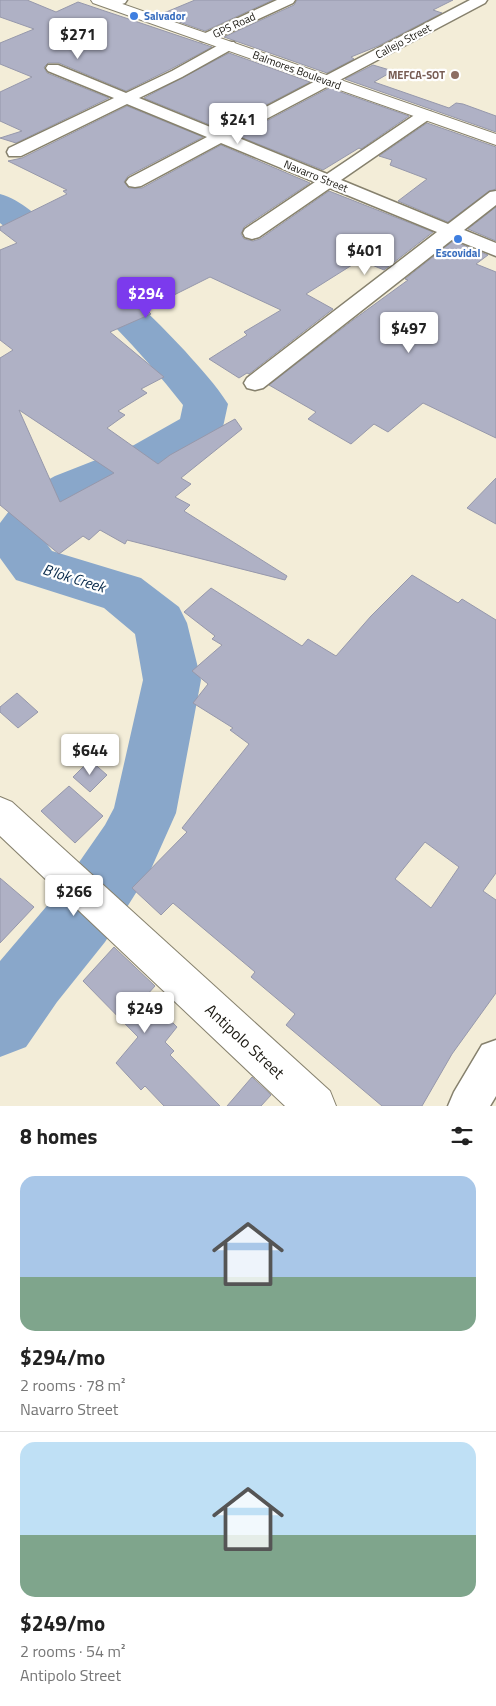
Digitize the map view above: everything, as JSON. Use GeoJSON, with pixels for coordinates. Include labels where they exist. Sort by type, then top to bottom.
{"type":"FeatureCollection","features":[{"type":"Feature","properties":{"kind":"main road","name":"Balmores Boulevard"},"geometry":{"type":"LineString","coordinates":[[109,1],[327,82],[496,140]]}},
{"type":"Feature","properties":{"kind":"main road","name":"Antipolo Street"},"geometry":{"type":"LineString","coordinates":[[0,813],[315,1106]]}},
{"type":"Feature","properties":{"kind":"street","name":"GPS Road"},"geometry":{"type":"LineString","coordinates":[[206,38],[288,0]]}},
{"type":"Feature","properties":{"kind":"street","name":"Callejo Street"},"geometry":{"type":"LineString","coordinates":[[135,182],[477,2]]}},
{"type":"Feature","properties":{"kind":"street"},"geometry":{"type":"LineString","coordinates":[[16,152],[177,74],[229,45]]}},
{"type":"Feature","properties":{"kind":"street","name":"Navarro Street"},"geometry":{"type":"LineString","coordinates":[[54,68],[496,250]]}},
{"type":"Feature","properties":{"kind":"street"},"geometry":{"type":"LineString","coordinates":[[252,233],[425,115]]}},
{"type":"Feature","properties":{"kind":"street"},"geometry":{"type":"LineString","coordinates":[[255,383],[496,196]]}},
{"type":"Feature","properties":{"kind":"street"},"geometry":{"type":"LineString","coordinates":[[468,1106],[496,1059]]}},
{"type":"Feature","properties":{"kind":"building"},"geometry":{"type":"Polygon","coordinates":[[[0,0],[27,0],[56,12],[78,2],[212,47],[126,91],[59,63],[48,63],[44,67],[47,73],[109,98],[16,143],[0,138],[22,131],[0,121],[0,92],[32,77],[0,64],[0,43],[34,29],[0,17],[0,0]]]}},
{"type":"Feature","properties":{"kind":"building"},"geometry":{"type":"Polygon","coordinates":[[[195,0],[273,0],[205,31],[159,15],[195,0]]]}},
{"type":"Feature","properties":{"kind":"building"},"geometry":{"type":"Polygon","coordinates":[[[297,0],[453,0],[433,10],[442,13],[378,46],[351,57],[354,59],[327,73],[224,37],[294,5],[297,0]]]}},
{"type":"Feature","properties":{"kind":"building"},"geometry":{"type":"Polygon","coordinates":[[[229,53],[310,82],[220,129],[144,98],[229,53]]]}},
{"type":"Feature","properties":{"kind":"building"},"geometry":{"type":"Polygon","coordinates":[[[373,65],[393,71],[374,82],[449,108],[456,103],[463,104],[496,116],[496,132],[345,79],[373,65]]]}},
{"type":"Feature","properties":{"kind":"building"},"geometry":{"type":"Polygon","coordinates":[[[329,88],[409,116],[361,149],[359,148],[323,170],[238,136],[329,88]]]}},
{"type":"Feature","properties":{"kind":"building"},"geometry":{"type":"Polygon","coordinates":[[[127,106],[203,137],[128,176],[124,182],[129,188],[142,188],[221,145],[310,183],[244,227],[241,234],[244,239],[253,241],[260,239],[329,191],[433,232],[384,270],[360,260],[306,294],[333,309],[249,374],[247,373],[239,378],[209,359],[247,335],[244,332],[281,310],[210,277],[146,309],[151,314],[110,332],[164,377],[141,389],[147,393],[118,411],[125,415],[107,428],[158,464],[170,455],[235,419],[242,429],[181,478],[191,484],[175,497],[190,505],[184,511],[287,576],[285,580],[127,540],[125,544],[100,530],[89,540],[83,536],[59,554],[0,505],[0,358],[13,350],[0,340],[0,250],[17,243],[0,230],[0,227],[67,194],[63,191],[67,190],[8,161],[22,158],[127,106]],[[19,410],[60,502],[114,473],[19,410]]]}},
{"type":"Feature","properties":{"kind":"building"},"geometry":{"type":"Polygon","coordinates":[[[427,123],[496,147],[496,189],[489,191],[448,222],[398,201],[427,179],[390,165],[392,160],[379,156],[427,123]]]}},
{"type":"Feature","properties":{"kind":"building"},"geometry":{"type":"Polygon","coordinates":[[[496,207],[496,241],[468,229],[496,207]]]}},
{"type":"Feature","properties":{"kind":"building"},"geometry":{"type":"Polygon","coordinates":[[[453,241],[488,255],[476,264],[496,272],[496,438],[423,403],[388,432],[374,424],[351,444],[308,419],[316,412],[269,385],[408,280],[405,279],[453,241]]]}},
{"type":"Feature","properties":{"kind":"building"},"geometry":{"type":"Polygon","coordinates":[[[496,478],[496,524],[467,508],[496,478]]]}},
{"type":"Feature","properties":{"kind":"building"},"geometry":{"type":"Polygon","coordinates":[[[412,575],[458,603],[462,599],[496,620],[496,873],[483,891],[496,900],[496,993],[452,1054],[422,1106],[382,1106],[286,1025],[295,1014],[251,977],[255,972],[173,903],[161,915],[132,888],[187,832],[182,828],[249,744],[230,730],[233,728],[193,703],[208,684],[192,671],[222,645],[212,639],[215,636],[184,612],[211,588],[302,646],[308,639],[336,656],[371,616],[412,575]],[[425,842],[395,879],[431,908],[459,867],[425,842]]]}},
{"type":"Feature","properties":{"kind":"building"},"geometry":{"type":"Polygon","coordinates":[[[17,693],[38,712],[18,728],[0,712],[0,707],[17,693]]]}},
{"type":"Feature","properties":{"kind":"building"},"geometry":{"type":"Polygon","coordinates":[[[90,760],[107,775],[90,792],[73,777],[90,760]]]}},
{"type":"Feature","properties":{"kind":"building"},"geometry":{"type":"Polygon","coordinates":[[[69,786],[103,816],[75,843],[41,811],[69,786]]]}},
{"type":"Feature","properties":{"kind":"building"},"geometry":{"type":"Polygon","coordinates":[[[0,878],[34,907],[0,943],[0,878]]]}},
{"type":"Feature","properties":{"kind":"building"},"geometry":{"type":"Polygon","coordinates":[[[114,947],[155,986],[146,996],[177,1027],[165,1042],[174,1051],[170,1055],[220,1106],[164,1106],[145,1086],[141,1090],[116,1063],[138,1037],[83,981],[114,947]]]}},
{"type":"Feature","properties":{"kind":"building"},"geometry":{"type":"Polygon","coordinates":[[[252,1077],[271,1095],[261,1106],[227,1106],[252,1077]]]}},
{"type":"Feature","properties":{"kind":"waterway","name":"B'lok Creek"},"geometry":{"type":"LineString","coordinates":[[0,205],[56,250],[135,323],[184,376],[206,404],[200,427],[151,457],[72,488],[39,507],[15,540],[34,566],[122,593],[160,623],[172,680],[144,813],[128,847],[81,918],[32,977],[0,1021]]}},
{"type":"Feature","properties":{"kind":"place","name":"Salvador"},"geometry":{"type":"Point","coordinates":[134,16]}},
{"type":"Feature","properties":{"kind":"place","name":"MEFCA-SOT"},"geometry":{"type":"Point","coordinates":[455,75]}},
{"type":"Feature","properties":{"kind":"place","name":"Escovidal"},"geometry":{"type":"Point","coordinates":[458,239]}}]}
